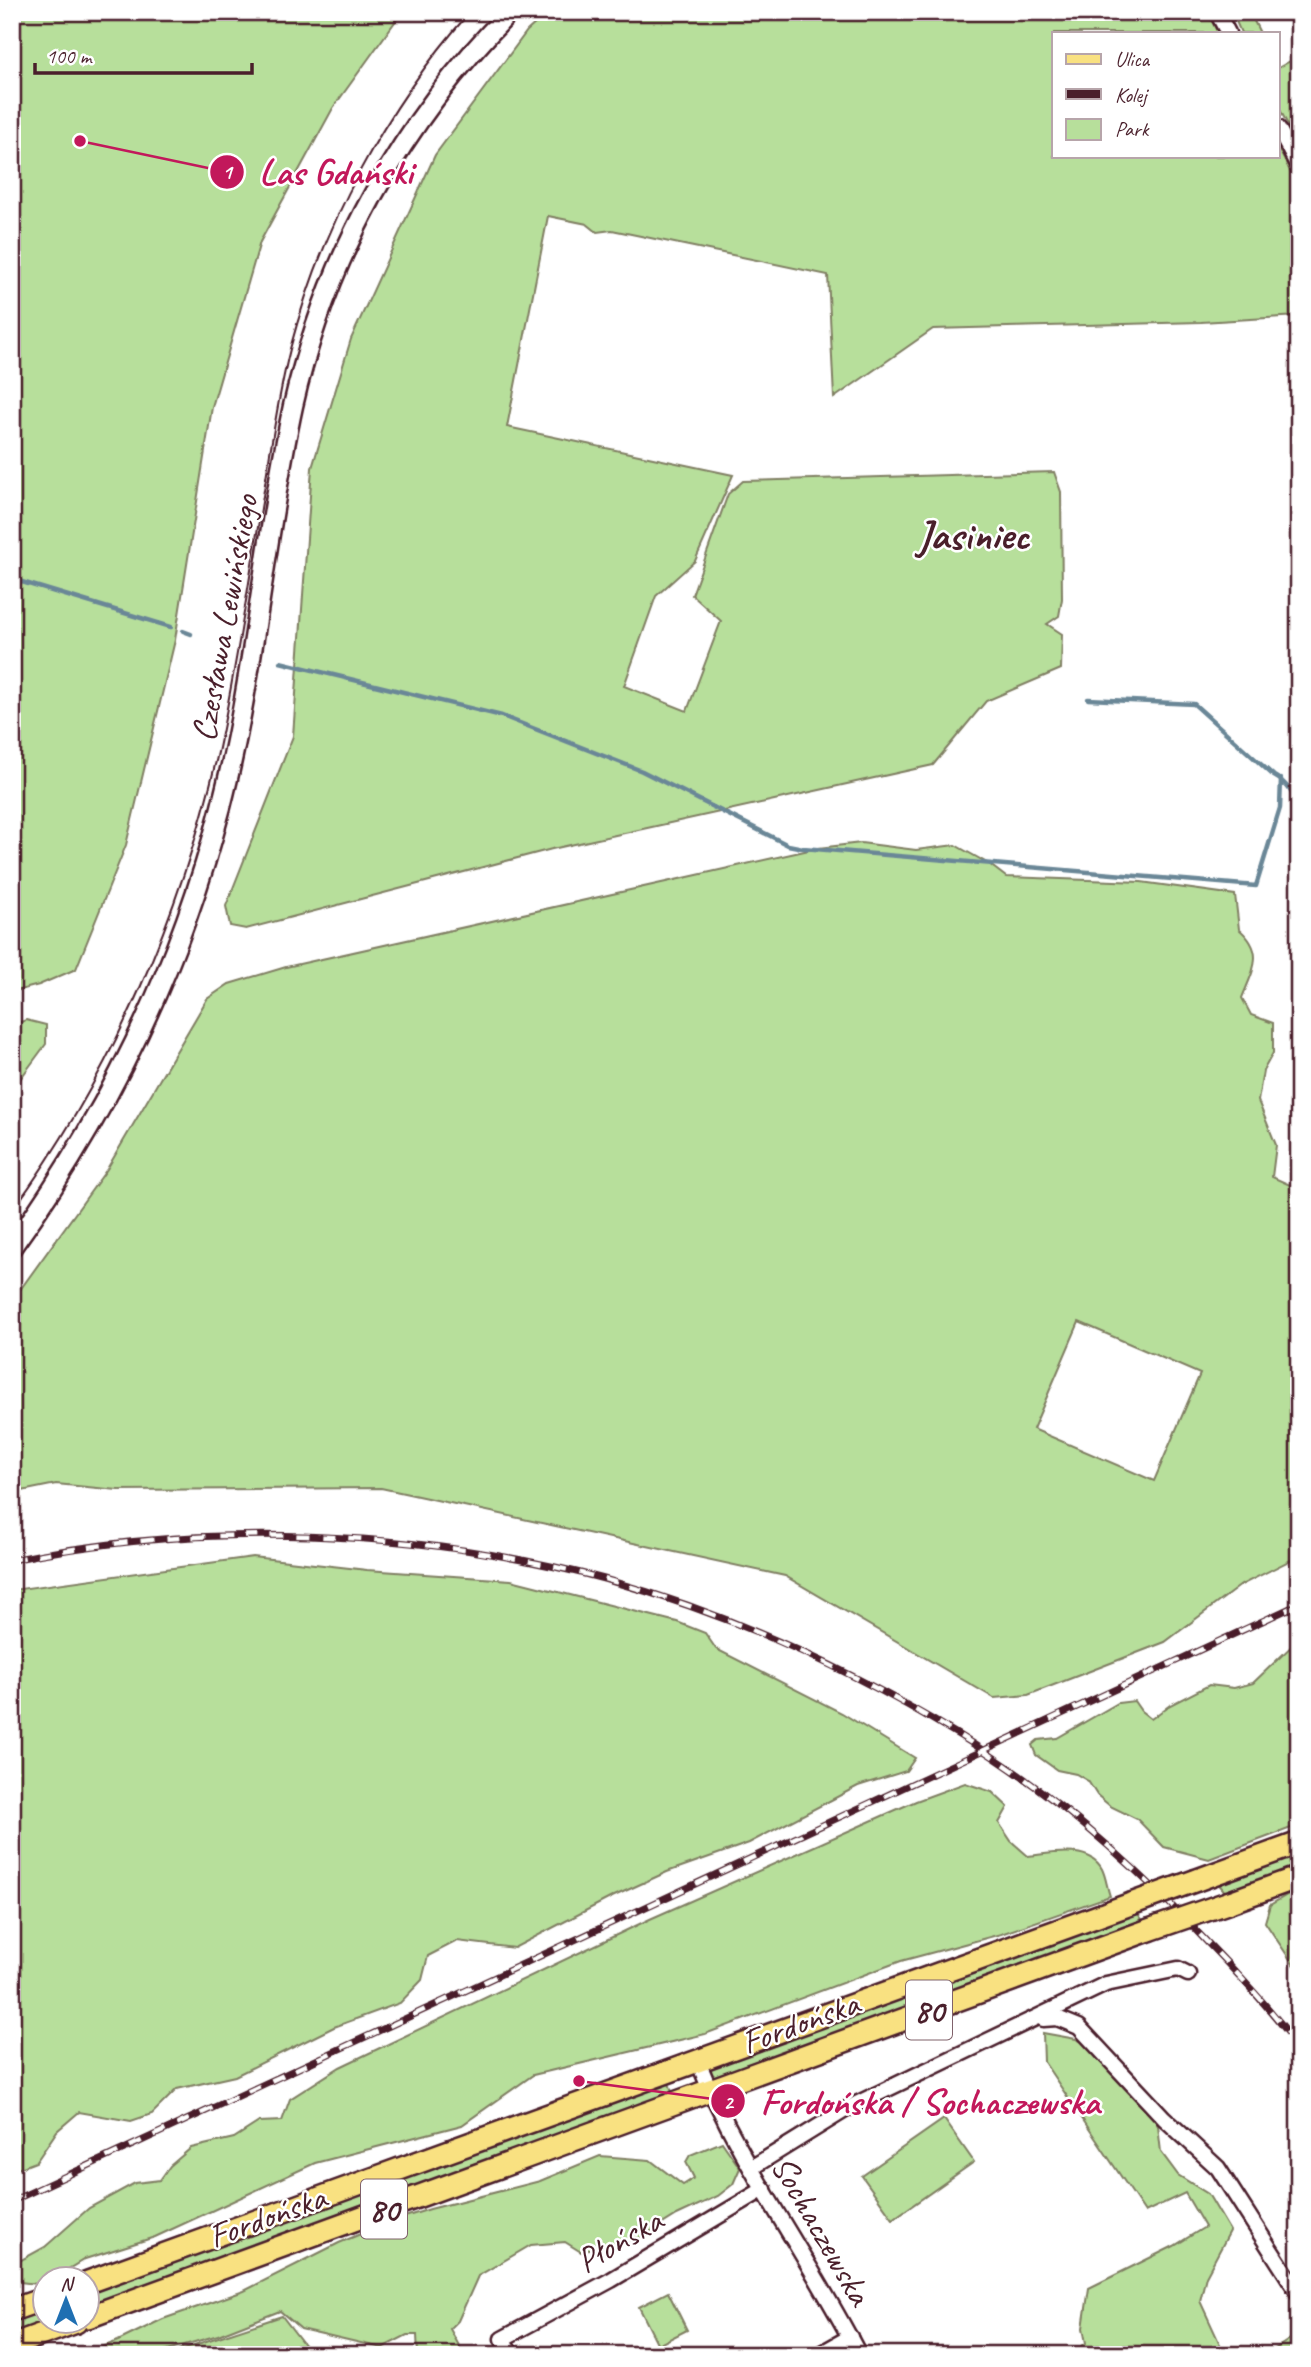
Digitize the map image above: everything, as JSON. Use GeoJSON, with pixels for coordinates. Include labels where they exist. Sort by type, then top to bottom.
{"type":"FeatureCollection","features":[{"type":"Feature","properties":{"kind":"main road","name":"Fordońska"},"geometry":{"type":"LineString","coordinates":[[102,2277],[1299,1843]]}},
{"type":"Feature","properties":{"kind":"main road","name":"Fordońska"},"geometry":{"type":"LineString","coordinates":[[102,2312],[1299,1877]]}},
{"type":"Feature","properties":{"kind":"main road"},"geometry":{"type":"LineString","coordinates":[[12,2310],[32,2303]]}},
{"type":"Feature","properties":{"kind":"main road"},"geometry":{"type":"LineString","coordinates":[[12,2345],[37,2336]]}},
{"type":"Feature","properties":{"kind":"street","name":"Czesława Lewińskiego"},"geometry":{"type":"LineString","coordinates":[[12,1247],[65,1169],[110,1092],[157,994],[198,887],[235,744],[293,407],[330,285],[367,205],[405,140],[450,79],[510,12]]}},
{"type":"Feature","properties":{"kind":"street"},"geometry":{"type":"LineString","coordinates":[[1217,12],[1227,32]]}},
{"type":"Feature","properties":{"kind":"street"},"geometry":{"type":"LineString","coordinates":[[1280,132],[1299,168]]}},
{"type":"Feature","properties":{"kind":"street"},"geometry":{"type":"LineString","coordinates":[[751,2168],[850,2107],[1106,1984],[1178,1969],[1188,1974]]}},
{"type":"Feature","properties":{"kind":"street"},"geometry":{"type":"LineString","coordinates":[[1034,2020],[1057,2018],[1079,2027],[1164,2118],[1218,2168],[1299,2294]]}},
{"type":"Feature","properties":{"kind":"street","name":"Sochaczewska"},"geometry":{"type":"LineString","coordinates":[[697,2059],[710,2090],[751,2168],[859,2355]]}},
{"type":"Feature","properties":{"kind":"street","name":"Płońska"},"geometry":{"type":"LineString","coordinates":[[512,2355],[502,2339],[611,2280],[764,2189]]}},
{"type":"Feature","properties":{"kind":"street"},"geometry":{"type":"LineString","coordinates":[[818,2355],[850,2337]]}},
{"type":"Feature","properties":{"kind":"green space"},"geometry":{"type":"Polygon","coordinates":[[[12,12],[402,12],[333,108],[260,242],[212,407],[175,640],[126,845],[76,969],[39,985],[12,992],[12,12]]]}},
{"type":"Feature","properties":{"kind":"green space"},"geometry":{"type":"Polygon","coordinates":[[[548,12],[1207,12],[1217,32],[1052,32],[1052,158],[1280,158],[1280,152],[1299,188],[1299,316],[1201,322],[933,329],[834,398],[828,275],[612,230],[597,232],[587,224],[548,216],[507,427],[733,475],[695,561],[656,596],[624,686],[687,711],[721,621],[692,595],[728,494],[743,481],[1054,472],[1061,492],[1062,599],[1059,616],[1047,624],[1062,634],[1061,669],[986,701],[933,765],[552,849],[246,929],[230,926],[226,906],[293,736],[312,468],[351,339],[435,155],[527,31],[548,12]]]}},
{"type":"Feature","properties":{"kind":"green space"},"geometry":{"type":"Polygon","coordinates":[[[1232,12],[1255,12],[1252,17],[1260,32],[1241,32],[1232,12]]]}},
{"type":"Feature","properties":{"kind":"green space"},"geometry":{"type":"Polygon","coordinates":[[[1299,56],[1299,146],[1280,110],[1280,67],[1299,56]]]}},
{"type":"Feature","properties":{"kind":"green space"},"geometry":{"type":"Polygon","coordinates":[[[861,843],[916,850],[955,845],[1006,877],[1141,882],[1235,895],[1239,929],[1247,937],[1255,954],[1253,970],[1242,998],[1251,1015],[1273,1023],[1273,1053],[1263,1071],[1258,1101],[1276,1145],[1272,1177],[1299,1189],[1299,1556],[1241,1585],[1165,1642],[1028,1695],[994,1698],[785,1576],[381,1488],[118,1490],[56,1484],[12,1493],[12,1301],[107,1169],[207,999],[229,984],[286,967],[818,848],[861,843]],[[1079,1322],[1033,1429],[1154,1481],[1200,1374],[1079,1322]]]}},
{"type":"Feature","properties":{"kind":"green space"},"geometry":{"type":"Polygon","coordinates":[[[26,1020],[46,1025],[46,1044],[12,1090],[12,1025],[26,1020]]]}},
{"type":"Feature","properties":{"kind":"green space"},"geometry":{"type":"Polygon","coordinates":[[[253,1557],[367,1570],[511,1580],[677,1622],[705,1633],[716,1649],[842,1713],[915,1758],[906,1771],[858,1786],[749,1843],[667,1872],[514,1948],[457,1941],[428,1956],[422,1980],[400,2003],[334,2027],[235,2076],[177,2089],[152,2114],[131,2121],[79,2112],[57,2131],[36,2162],[12,2171],[12,1590],[253,1557]]]}},
{"type":"Feature","properties":{"kind":"green space"},"geometry":{"type":"Polygon","coordinates":[[[1299,1639],[1299,1825],[1209,1859],[1164,1847],[1137,1819],[1110,1806],[1097,1795],[1088,1781],[1076,1774],[1057,1770],[1036,1755],[1032,1745],[1038,1740],[1057,1738],[1118,1703],[1134,1701],[1151,1719],[1170,1705],[1209,1685],[1234,1688],[1253,1683],[1299,1639]]]}},
{"type":"Feature","properties":{"kind":"green space"},"geometry":{"type":"Polygon","coordinates":[[[965,1783],[992,1792],[1008,1807],[999,1823],[1011,1841],[1028,1856],[1068,1852],[1088,1856],[1102,1869],[1110,1896],[1001,1934],[901,1961],[705,2034],[533,2075],[462,2125],[315,2163],[155,2237],[85,2259],[73,2266],[32,2266],[32,2284],[12,2281],[12,2268],[45,2247],[89,2208],[135,2183],[160,2180],[170,2166],[191,2148],[234,2138],[259,2122],[282,2121],[290,2099],[340,2067],[650,1919],[916,1801],[965,1783]]]}},
{"type":"Feature","properties":{"kind":"green space"},"geometry":{"type":"Polygon","coordinates":[[[1299,1852],[1299,1867],[1226,1893],[1217,1882],[1299,1852]]]}},
{"type":"Feature","properties":{"kind":"green space"},"geometry":{"type":"Polygon","coordinates":[[[1299,1888],[1299,1973],[1265,1922],[1270,1905],[1299,1888]]]}},
{"type":"Feature","properties":{"kind":"green space"},"geometry":{"type":"Polygon","coordinates":[[[1135,1910],[1144,1922],[712,2079],[709,2070],[713,2065],[1135,1910]]]}},
{"type":"Feature","properties":{"kind":"green space"},"geometry":{"type":"Polygon","coordinates":[[[1043,2033],[1076,2039],[1099,2049],[1146,2102],[1158,2126],[1161,2152],[1178,2175],[1208,2194],[1230,2231],[1206,2276],[1200,2301],[1224,2353],[1232,2355],[1070,2355],[1086,2343],[1083,2328],[1089,2288],[1174,2246],[1205,2227],[1185,2193],[1145,2212],[1044,2062],[1043,2033]]]}},
{"type":"Feature","properties":{"kind":"green space"},"geometry":{"type":"Polygon","coordinates":[[[668,2080],[673,2095],[102,2302],[102,2285],[668,2080]]]}},
{"type":"Feature","properties":{"kind":"green space"},"geometry":{"type":"Polygon","coordinates":[[[944,2119],[974,2162],[893,2219],[862,2176],[944,2119]]]}},
{"type":"Feature","properties":{"kind":"green space"},"geometry":{"type":"Polygon","coordinates":[[[722,2142],[740,2168],[733,2184],[718,2196],[677,2215],[640,2238],[581,2252],[565,2242],[531,2245],[478,2276],[458,2321],[450,2329],[464,2355],[418,2355],[417,2335],[407,2335],[382,2348],[301,2329],[280,2311],[218,2335],[151,2355],[82,2355],[163,2319],[244,2291],[339,2243],[389,2222],[540,2181],[600,2156],[650,2160],[683,2185],[694,2178],[686,2162],[690,2155],[722,2142]]]}},
{"type":"Feature","properties":{"kind":"green space"},"geometry":{"type":"Polygon","coordinates":[[[668,2292],[687,2330],[658,2345],[639,2307],[668,2292]]]}},
{"type":"Feature","properties":{"kind":"green space"},"geometry":{"type":"Polygon","coordinates":[[[32,2310],[32,2327],[12,2334],[12,2317],[32,2310]]]}},
{"type":"Feature","properties":{"kind":"green space"},"geometry":{"type":"Polygon","coordinates":[[[282,2316],[312,2355],[166,2355],[179,2350],[282,2316]]]}},
{"type":"Feature","properties":{"kind":"green space"},"geometry":{"type":"Polygon","coordinates":[[[1299,2333],[1299,2355],[1266,2355],[1299,2333]]]}},
{"type":"Feature","properties":{"kind":"waterway"},"geometry":{"type":"LineString","coordinates":[[12,579],[171,627]]}},
{"type":"Feature","properties":{"kind":"waterway"},"geometry":{"type":"LineString","coordinates":[[183,631],[191,634]]}},
{"type":"Feature","properties":{"kind":"waterway"},"geometry":{"type":"LineString","coordinates":[[280,662],[502,716],[642,771],[788,845],[803,848],[1256,886],[1280,808],[1281,779]]}},
{"type":"Feature","properties":{"kind":"waterway"},"geometry":{"type":"LineString","coordinates":[[1088,699],[1194,704],[1284,783],[1294,798],[1299,815]]}},
{"type":"Feature","properties":{"kind":"tram line"},"geometry":{"type":"LineString","coordinates":[[12,1211],[48,1159],[112,1048],[164,931],[185,870],[204,809],[226,715],[286,365],[320,258],[360,170],[384,129],[410,88],[470,12]]}},
{"type":"Feature","properties":{"kind":"railway"},"geometry":{"type":"LineString","coordinates":[[12,1560],[158,1539],[309,1536],[385,1541],[460,1549],[533,1562],[604,1579],[696,1608],[786,1644],[873,1687],[957,1734],[1025,1779],[1090,1830],[1151,1885],[1244,1981],[1299,2047]]}},
{"type":"Feature","properties":{"kind":"railway"},"geometry":{"type":"LineString","coordinates":[[12,2201],[1299,1604]]}},
{"type":"Feature","properties":{"kind":"place","name":"Las Gdański"},"geometry":{"type":"Point","coordinates":[80,141]}},
{"type":"Feature","properties":{"kind":"place","name":"Fordońska / Sochaczewska"},"geometry":{"type":"Point","coordinates":[579,2081]}},
{"type":"Feature","properties":{"kind":"district","name":"Jasiniec"},"geometry":{"type":"Point","coordinates":[973,534]}}]}
